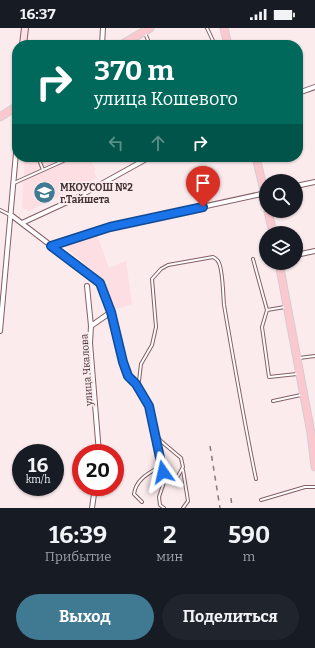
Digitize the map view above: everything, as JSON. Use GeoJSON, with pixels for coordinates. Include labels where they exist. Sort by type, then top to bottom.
{"type":"FeatureCollection","features":[{"type":"Feature","properties":{"kind":"main road"},"geometry":{"type":"LineString","coordinates":[[24,40],[25,28]]}},
{"type":"Feature","properties":{"kind":"main road"},"geometry":{"type":"LineString","coordinates":[[224,28],[227,40]]}},
{"type":"Feature","properties":{"kind":"main road"},"geometry":{"type":"LineString","coordinates":[[129,40],[146,29]]}},
{"type":"Feature","properties":{"kind":"main road"},"geometry":{"type":"LineString","coordinates":[[0,117],[12,109]]}},
{"type":"Feature","properties":{"kind":"main road"},"geometry":{"type":"LineString","coordinates":[[257,162],[260,174]]}},
{"type":"Feature","properties":{"kind":"main road"},"geometry":{"type":"LineString","coordinates":[[281,270],[304,395],[313,432],[315,467]]}},
{"type":"Feature","properties":{"kind":"street"},"geometry":{"type":"LineString","coordinates":[[103,40],[104,28]]}},
{"type":"Feature","properties":{"kind":"street"},"geometry":{"type":"LineString","coordinates":[[303,91],[315,87]]}},
{"type":"Feature","properties":{"kind":"street"},"geometry":{"type":"LineString","coordinates":[[0,331],[2,285],[11,215],[16,162]]}},
{"type":"Feature","properties":{"kind":"street"},"geometry":{"type":"LineString","coordinates":[[22,223],[76,198],[141,162]]}},
{"type":"Feature","properties":{"kind":"street"},"geometry":{"type":"LineString","coordinates":[[303,185],[315,182]]}},
{"type":"Feature","properties":{"kind":"street"},"geometry":{"type":"LineString","coordinates":[[51,246],[110,227],[259,196]]}},
{"type":"Feature","properties":{"kind":"street"},"geometry":{"type":"LineString","coordinates":[[11,215],[100,283],[111,312],[123,362]]}},
{"type":"Feature","properties":{"kind":"street"},"geometry":{"type":"LineString","coordinates":[[303,254],[315,251]]}},
{"type":"Feature","properties":{"kind":"street","name":"улица Чкалова"},"geometry":{"type":"LineString","coordinates":[[87,286],[98,444]]}},
{"type":"Feature","properties":{"kind":"street"},"geometry":{"type":"LineString","coordinates":[[91,326],[111,312]]}},
{"type":"Feature","properties":{"kind":"street"},"geometry":{"type":"LineString","coordinates":[[92,508],[94,496]]}},
{"type":"Feature","properties":{"kind":"lane"},"geometry":{"type":"LineString","coordinates":[[207,28],[213,40]]}},
{"type":"Feature","properties":{"kind":"lane"},"geometry":{"type":"LineString","coordinates":[[146,29],[149,40]]}},
{"type":"Feature","properties":{"kind":"lane"},"geometry":{"type":"LineString","coordinates":[[40,162],[43,170]]}},
{"type":"Feature","properties":{"kind":"lane"},"geometry":{"type":"LineString","coordinates":[[14,183],[61,162]]}},
{"type":"Feature","properties":{"kind":"lane"},"geometry":{"type":"LineString","coordinates":[[0,210],[11,215]]}},
{"type":"Feature","properties":{"kind":"lane"},"geometry":{"type":"LineString","coordinates":[[136,384],[139,381],[141,364],[152,345],[156,326],[152,279],[160,269],[168,265],[213,257],[216,258],[219,262],[238,384],[256,479]]}},
{"type":"Feature","properties":{"kind":"lane"},"geometry":{"type":"LineString","coordinates":[[253,259],[267,310],[262,327],[269,377],[301,374]]}},
{"type":"Feature","properties":{"kind":"lane"},"geometry":{"type":"LineString","coordinates":[[267,310],[288,307]]}},
{"type":"Feature","properties":{"kind":"lane"},"geometry":{"type":"LineString","coordinates":[[298,358],[315,356]]}},
{"type":"Feature","properties":{"kind":"lane"},"geometry":{"type":"LineString","coordinates":[[123,362],[128,376],[136,384],[149,406],[163,472],[166,476],[173,478],[178,476],[183,470]]}},
{"type":"Feature","properties":{"kind":"lane"},"geometry":{"type":"LineString","coordinates":[[273,401],[304,395]]}},
{"type":"Feature","properties":{"kind":"lane"},"geometry":{"type":"LineString","coordinates":[[155,434],[181,458],[188,500],[183,508]]}},
{"type":"Feature","properties":{"kind":"lane"},"geometry":{"type":"LineString","coordinates":[[142,502],[134,494],[135,486],[143,477],[161,466]]}},
{"type":"Feature","properties":{"kind":"lane"},"geometry":{"type":"LineString","coordinates":[[164,508],[160,505],[159,497],[166,476]]}},
{"type":"Feature","properties":{"kind":"lane"},"geometry":{"type":"LineString","coordinates":[[261,500],[305,487],[315,486]]}},
{"type":"Feature","properties":{"kind":"shaded area","name":"МКОУСОШ №2 г.Тайшета"},"geometry":{"type":"Polygon","coordinates":[[[25,162],[92,162],[96,170],[94,172],[97,178],[29,211],[22,207],[25,162]]]}},
{"type":"Feature","properties":{"kind":"shaded area"},"geometry":{"type":"Polygon","coordinates":[[[97,235],[109,268],[126,261],[132,304],[113,310],[105,281],[64,246],[97,235]]]}},
{"type":"Feature","properties":{"kind":"railway"},"geometry":{"type":"LineString","coordinates":[[210,446],[220,508]]}},
{"type":"Feature","properties":{"kind":"railway"},"geometry":{"type":"LineString","coordinates":[[231,498],[232,508]]}},
{"type":"Feature","properties":{"kind":"place","name":"МКОУСОШ №2 г.Тайшета"},"geometry":{"type":"Point","coordinates":[45,193]}},
{"type":"Feature","properties":{"kind":"route"},"geometry":{"type":"LineString","coordinates":[[163,472],[149,406],[136,384],[128,376],[123,362],[111,312],[100,283],[51,246],[110,227],[203,207]]}}]}
